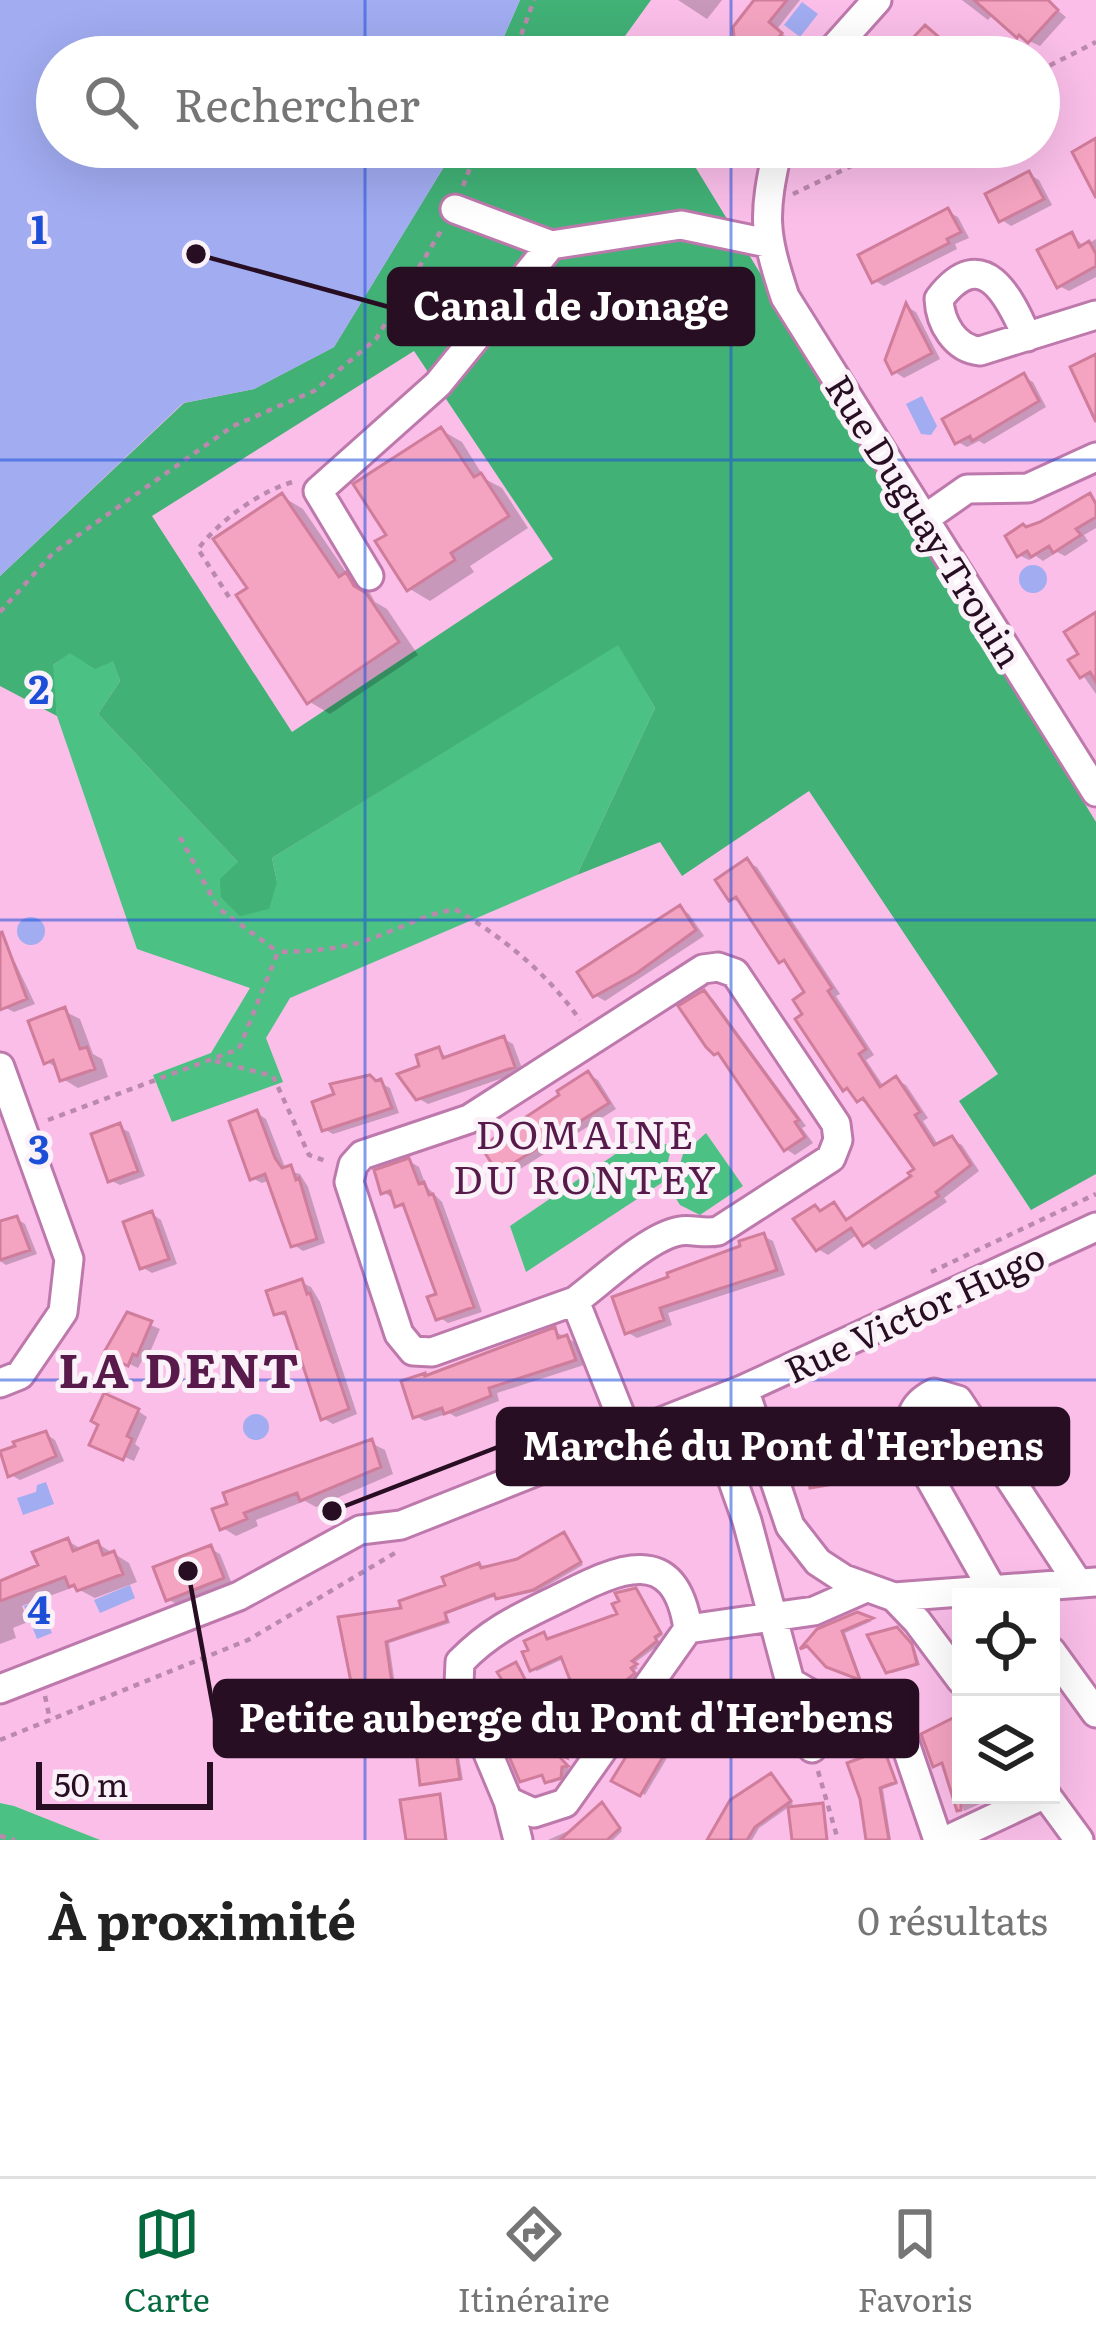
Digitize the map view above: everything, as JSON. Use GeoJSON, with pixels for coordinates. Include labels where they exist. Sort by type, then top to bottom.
{"type":"FeatureCollection","features":[{"type":"Feature","properties":{"kind":"street"},"geometry":{"type":"LineString","coordinates":[[845,36],[877,0]]}},
{"type":"Feature","properties":{"kind":"street","name":"Rue Duguay-Trouin"},"geometry":{"type":"LineString","coordinates":[[773,168],[765,205],[767,243],[785,297],[1096,792]]}},
{"type":"Feature","properties":{"kind":"street"},"geometry":{"type":"LineString","coordinates":[[455,208],[551,245],[681,225],[767,243]]}},
{"type":"Feature","properties":{"kind":"street"},"geometry":{"type":"LineString","coordinates":[[369,576],[318,491],[437,384],[551,245]]}},
{"type":"Feature","properties":{"kind":"street"},"geometry":{"type":"LineString","coordinates":[[1027,337],[1096,315]]}},
{"type":"Feature","properties":{"kind":"street"},"geometry":{"type":"LineString","coordinates":[[926,517],[967,488],[1028,488],[1096,457]]}},
{"type":"Feature","properties":{"kind":"street"},"geometry":{"type":"LineString","coordinates":[[718,967],[735,974],[836,1124],[838,1140],[831,1158],[718,1232],[685,1230],[663,1236],[575,1300],[432,1352],[412,1351],[400,1334],[350,1182],[351,1171],[362,1154],[469,1119],[704,969],[718,967]]}},
{"type":"Feature","properties":{"kind":"street"},"geometry":{"type":"LineString","coordinates":[[0,1067],[69,1259],[63,1312],[20,1376],[0,1383]]}},
{"type":"Feature","properties":{"kind":"street","name":"Rue Victor Hugo"},"geometry":{"type":"LineString","coordinates":[[0,1689],[239,1596],[360,1530],[401,1526],[744,1389],[1096,1227]]}},
{"type":"Feature","properties":{"kind":"street"},"geometry":{"type":"LineString","coordinates":[[575,1300],[628,1434]]}},
{"type":"Feature","properties":{"kind":"street"},"geometry":{"type":"LineString","coordinates":[[744,1389],[790,1526],[818,1562],[864,1589],[894,1597],[952,1594]]}},
{"type":"Feature","properties":{"kind":"street"},"geometry":{"type":"LineString","coordinates":[[1001,1588],[911,1444],[909,1419],[919,1400],[934,1393],[958,1400],[1087,1583],[1034,1588]]}},
{"type":"Feature","properties":{"kind":"street"},"geometry":{"type":"LineString","coordinates":[[706,1405],[747,1521],[812,1748]]}},
{"type":"Feature","properties":{"kind":"street"},"geometry":{"type":"LineString","coordinates":[[508,1801],[534,1814],[565,1803],[688,1629],[684,1601],[663,1576],[636,1568],[613,1571],[487,1634],[460,1662],[459,1684],[508,1801],[518,1840]]}},
{"type":"Feature","properties":{"kind":"street"},"geometry":{"type":"LineString","coordinates":[[688,1629],[814,1611],[864,1589]]}},
{"type":"Feature","properties":{"kind":"street"},"geometry":{"type":"LineString","coordinates":[[894,1597],[952,1668]]}},
{"type":"Feature","properties":{"kind":"street"},"geometry":{"type":"LineString","coordinates":[[1060,1663],[1096,1713]]}},
{"type":"Feature","properties":{"kind":"street"},"geometry":{"type":"LineString","coordinates":[[790,1682],[818,1698],[872,1706],[889,1717],[904,1740],[942,1840],[1024,1804]]}},
{"type":"Feature","properties":{"kind":"street"},"geometry":{"type":"LineString","coordinates":[[1051,1804],[1079,1840]]}},
{"type":"Feature","properties":{"kind":"path"},"geometry":{"type":"LineString","coordinates":[[521,36],[534,0]]}},
{"type":"Feature","properties":{"kind":"path"},"geometry":{"type":"LineString","coordinates":[[1060,60],[1096,42]]}},
{"type":"Feature","properties":{"kind":"path"},"geometry":{"type":"LineString","coordinates":[[0,613],[53,553],[232,426],[314,391],[376,338],[455,208],[470,168]]}},
{"type":"Feature","properties":{"kind":"path"},"geometry":{"type":"LineString","coordinates":[[765,205],[850,168]]}},
{"type":"Feature","properties":{"kind":"path"},"geometry":{"type":"LineString","coordinates":[[230,597],[198,548],[212,531],[280,485],[300,481],[318,491]]}},
{"type":"Feature","properties":{"kind":"path"},"geometry":{"type":"LineString","coordinates":[[181,837],[218,908],[278,952],[331,949],[365,941],[425,914],[455,909],[502,938],[563,996],[593,1040]]}},
{"type":"Feature","properties":{"kind":"path"},"geometry":{"type":"LineString","coordinates":[[24,1129],[239,1049],[278,952]]}},
{"type":"Feature","properties":{"kind":"path"},"geometry":{"type":"LineString","coordinates":[[215,1060],[273,1076],[309,1155],[351,1171]]}},
{"type":"Feature","properties":{"kind":"path"},"geometry":{"type":"LineString","coordinates":[[0,1740],[248,1640],[412,1543]]}},
{"type":"Feature","properties":{"kind":"path"},"geometry":{"type":"LineString","coordinates":[[812,1748],[838,1840]]}},
{"type":"Feature","properties":{"kind":"path"},"geometry":{"type":"LineString","coordinates":[[0,1836],[15,1840]]}},
{"type":"Feature","properties":{"kind":"green space"},"geometry":{"type":"Polygon","coordinates":[[[520,0],[651,0],[625,36],[504,36],[520,0]]]}},
{"type":"Feature","properties":{"kind":"green space"},"geometry":{"type":"Polygon","coordinates":[[[443,168],[696,168],[1096,822],[1096,1174],[1031,1210],[959,1101],[998,1074],[809,791],[682,876],[660,842],[577,875],[655,708],[618,645],[272,858],[277,882],[269,909],[240,916],[221,898],[220,879],[238,862],[98,714],[120,681],[113,661],[95,669],[70,653],[53,665],[57,716],[0,686],[0,576],[184,403],[254,389],[334,347],[443,168]],[[414,351],[152,516],[292,732],[553,559],[414,351]]]}},
{"type":"Feature","properties":{"kind":"green space"},"geometry":{"type":"Polygon","coordinates":[[[618,644],[655,708],[577,875],[290,998],[266,1038],[283,1082],[172,1122],[153,1075],[211,1053],[250,988],[137,949],[57,716],[52,666],[70,652],[113,660],[120,681],[98,714],[239,863],[221,879],[221,898],[240,915],[277,882],[272,858],[618,644]]]}},
{"type":"Feature","properties":{"kind":"green space"},"geometry":{"type":"Polygon","coordinates":[[[706,1133],[743,1186],[700,1215],[680,1205],[672,1192],[683,1154],[706,1133]]]}},
{"type":"Feature","properties":{"kind":"green space"},"geometry":{"type":"Polygon","coordinates":[[[636,1140],[672,1145],[663,1182],[526,1272],[510,1226],[636,1140]]]}},
{"type":"Feature","properties":{"kind":"green space"},"geometry":{"type":"Polygon","coordinates":[[[0,1803],[14,1806],[100,1840],[0,1840],[0,1803]]]}},
{"type":"Feature","properties":{"kind":"water"},"geometry":{"type":"Polygon","coordinates":[[[0,0],[520,0],[504,36],[36,36],[36,168],[443,168],[334,347],[254,389],[183,403],[0,576],[0,0]]]}},
{"type":"Feature","properties":{"kind":"water"},"geometry":{"type":"Polygon","coordinates":[[[802,2],[818,14],[801,36],[784,25],[802,2]]]}},
{"type":"Feature","properties":{"kind":"water"},"geometry":{"type":"Polygon","coordinates":[[[922,396],[937,426],[931,435],[921,434],[906,404],[922,396]]]}},
{"type":"Feature","properties":{"kind":"water"},"geometry":{"type":"Polygon","coordinates":[[[1033,565],[1043,569],[1047,579],[1043,589],[1033,593],[1023,589],[1019,579],[1023,569],[1033,565]]]}},
{"type":"Feature","properties":{"kind":"water"},"geometry":{"type":"Polygon","coordinates":[[[31,917],[41,921],[45,931],[41,941],[31,945],[21,941],[17,931],[21,921],[31,917]]]}},
{"type":"Feature","properties":{"kind":"water"},"geometry":{"type":"Polygon","coordinates":[[[256,1414],[269,1427],[256,1440],[243,1427],[256,1414]]]}},
{"type":"Feature","properties":{"kind":"water"},"geometry":{"type":"Polygon","coordinates":[[[46,1482],[54,1504],[23,1515],[17,1498],[36,1492],[37,1485],[46,1482]]]}},
{"type":"Feature","properties":{"kind":"water"},"geometry":{"type":"Polygon","coordinates":[[[130,1585],[135,1598],[100,1613],[94,1600],[130,1585]]]}},
{"type":"Feature","properties":{"kind":"water"},"geometry":{"type":"Polygon","coordinates":[[[38,1601],[52,1633],[37,1639],[24,1606],[38,1601]]]}},
{"type":"Feature","properties":{"kind":"building"},"geometry":{"type":"Polygon","coordinates":[[[754,0],[787,0],[769,22],[780,36],[734,36],[733,27],[754,0]]]}},
{"type":"Feature","properties":{"kind":"building"},"geometry":{"type":"Polygon","coordinates":[[[974,0],[1048,0],[1058,10],[1034,36],[1015,36],[974,0]]]}},
{"type":"Feature","properties":{"kind":"building"},"geometry":{"type":"Polygon","coordinates":[[[925,25],[938,36],[915,36],[925,25]]]}},
{"type":"Feature","properties":{"kind":"building"},"geometry":{"type":"Polygon","coordinates":[[[1096,138],[1096,198],[1072,152],[1096,138]]]}},
{"type":"Feature","properties":{"kind":"building"},"geometry":{"type":"Polygon","coordinates":[[[1029,171],[1044,199],[999,222],[985,194],[1029,171]]]}},
{"type":"Feature","properties":{"kind":"building"},"geometry":{"type":"Polygon","coordinates":[[[948,208],[961,232],[872,283],[858,255],[948,208]]]}},
{"type":"Feature","properties":{"kind":"building"},"geometry":{"type":"Polygon","coordinates":[[[1072,232],[1079,247],[1089,241],[1096,266],[1057,288],[1037,250],[1072,232]]]}},
{"type":"Feature","properties":{"kind":"building"},"geometry":{"type":"Polygon","coordinates":[[[906,303],[932,353],[892,374],[885,360],[906,303]]]}},
{"type":"Feature","properties":{"kind":"building"},"geometry":{"type":"Polygon","coordinates":[[[1096,354],[1096,422],[1070,367],[1096,354]]]}},
{"type":"Feature","properties":{"kind":"building"},"geometry":{"type":"Polygon","coordinates":[[[1024,373],[1039,401],[972,441],[970,436],[955,444],[942,419],[1024,373]]]}},
{"type":"Feature","properties":{"kind":"building"},"geometry":{"type":"Polygon","coordinates":[[[441,427],[474,477],[481,473],[509,516],[451,553],[455,560],[407,591],[375,541],[386,535],[353,484],[441,427]]]}},
{"type":"Feature","properties":{"kind":"building"},"geometry":{"type":"Polygon","coordinates":[[[282,493],[339,577],[346,572],[354,586],[366,593],[399,642],[307,704],[236,595],[247,588],[213,539],[282,493]]]}},
{"type":"Feature","properties":{"kind":"building"},"geometry":{"type":"Polygon","coordinates":[[[1090,493],[1096,517],[1076,529],[1081,535],[1053,553],[1049,546],[1031,557],[1027,551],[1017,557],[1005,536],[1090,493]]]}},
{"type":"Feature","properties":{"kind":"building"},"geometry":{"type":"Polygon","coordinates":[[[1096,612],[1096,682],[1090,672],[1080,678],[1068,660],[1078,654],[1064,632],[1096,612]]]}},
{"type":"Feature","properties":{"kind":"building"},"geometry":{"type":"Polygon","coordinates":[[[747,858],[832,988],[828,991],[866,1049],[859,1054],[880,1087],[896,1076],[920,1112],[915,1115],[934,1145],[952,1136],[971,1165],[936,1192],[939,1196],[863,1246],[851,1228],[816,1251],[793,1219],[815,1205],[820,1211],[834,1202],[846,1220],[911,1176],[908,1173],[914,1169],[863,1098],[857,1102],[847,1088],[843,1091],[795,1019],[802,1014],[793,1000],[804,992],[736,897],[729,901],[715,880],[747,858]]]}},
{"type":"Feature","properties":{"kind":"building"},"geometry":{"type":"Polygon","coordinates":[[[680,905],[696,930],[637,973],[593,997],[577,972],[680,905]]]}},
{"type":"Feature","properties":{"kind":"building"},"geometry":{"type":"Polygon","coordinates":[[[0,933],[27,999],[0,1010],[0,933]]]}},
{"type":"Feature","properties":{"kind":"building"},"geometry":{"type":"Polygon","coordinates":[[[704,990],[799,1120],[795,1122],[805,1137],[784,1151],[718,1053],[706,1047],[678,1006],[704,990]]]}},
{"type":"Feature","properties":{"kind":"building"},"geometry":{"type":"Polygon","coordinates":[[[65,1007],[80,1049],[87,1047],[95,1069],[60,1081],[53,1060],[44,1064],[28,1021],[65,1007]]]}},
{"type":"Feature","properties":{"kind":"building"},"geometry":{"type":"Polygon","coordinates":[[[504,1036],[515,1067],[416,1100],[397,1074],[419,1066],[416,1055],[439,1047],[443,1058],[504,1036]]]}},
{"type":"Feature","properties":{"kind":"building"},"geometry":{"type":"Polygon","coordinates":[[[588,1071],[609,1103],[498,1173],[481,1147],[588,1071]]]}},
{"type":"Feature","properties":{"kind":"building"},"geometry":{"type":"Polygon","coordinates":[[[370,1075],[381,1079],[392,1108],[322,1131],[312,1102],[334,1094],[330,1084],[370,1075]]]}},
{"type":"Feature","properties":{"kind":"building"},"geometry":{"type":"Polygon","coordinates":[[[257,1110],[275,1158],[282,1168],[291,1165],[296,1180],[299,1178],[317,1239],[291,1247],[265,1174],[250,1180],[229,1121],[257,1110]]]}},
{"type":"Feature","properties":{"kind":"building"},"geometry":{"type":"Polygon","coordinates":[[[120,1123],[138,1171],[108,1182],[91,1134],[120,1123]]]}},
{"type":"Feature","properties":{"kind":"building"},"geometry":{"type":"Polygon","coordinates":[[[409,1158],[419,1184],[424,1182],[429,1195],[433,1194],[474,1307],[436,1320],[427,1297],[436,1294],[403,1204],[395,1207],[390,1191],[381,1194],[374,1170],[409,1158]]]}},
{"type":"Feature","properties":{"kind":"building"},"geometry":{"type":"Polygon","coordinates":[[[152,1211],[169,1259],[140,1269],[123,1222],[152,1211]]]}},
{"type":"Feature","properties":{"kind":"building"},"geometry":{"type":"Polygon","coordinates":[[[17,1216],[30,1250],[0,1260],[0,1221],[17,1216]]]}},
{"type":"Feature","properties":{"kind":"building"},"geometry":{"type":"Polygon","coordinates":[[[764,1233],[777,1270],[660,1308],[664,1320],[625,1334],[612,1297],[764,1233]]]}},
{"type":"Feature","properties":{"kind":"building"},"geometry":{"type":"Polygon","coordinates":[[[302,1279],[349,1409],[321,1420],[285,1312],[274,1315],[266,1291],[302,1279]]]}},
{"type":"Feature","properties":{"kind":"building"},"geometry":{"type":"Polygon","coordinates":[[[127,1312],[152,1321],[128,1366],[103,1354],[127,1312]]]}},
{"type":"Feature","properties":{"kind":"building"},"geometry":{"type":"Polygon","coordinates":[[[555,1327],[558,1338],[567,1335],[576,1360],[489,1388],[491,1396],[444,1414],[442,1408],[413,1418],[401,1381],[555,1327]]]}},
{"type":"Feature","properties":{"kind":"building"},"geometry":{"type":"Polygon","coordinates":[[[104,1393],[139,1409],[123,1460],[89,1445],[98,1425],[91,1421],[104,1393]]]}},
{"type":"Feature","properties":{"kind":"building"},"geometry":{"type":"Polygon","coordinates":[[[46,1431],[56,1456],[8,1477],[0,1451],[46,1431]]]}},
{"type":"Feature","properties":{"kind":"building"},"geometry":{"type":"Polygon","coordinates":[[[859,1432],[863,1455],[831,1460],[829,1453],[834,1484],[810,1488],[805,1453],[828,1449],[826,1437],[859,1432]]]}},
{"type":"Feature","properties":{"kind":"building"},"geometry":{"type":"Polygon","coordinates":[[[372,1439],[381,1467],[300,1501],[297,1493],[244,1513],[247,1519],[220,1530],[212,1509],[227,1504],[223,1493],[372,1439]]]}},
{"type":"Feature","properties":{"kind":"building"},"geometry":{"type":"Polygon","coordinates":[[[564,1532],[581,1562],[533,1590],[496,1599],[494,1594],[445,1613],[447,1621],[386,1642],[394,1697],[355,1702],[338,1617],[401,1608],[399,1601],[445,1585],[442,1577],[479,1563],[481,1568],[517,1559],[564,1532]]]}},
{"type":"Feature","properties":{"kind":"building"},"geometry":{"type":"Polygon","coordinates":[[[68,1538],[73,1551],[98,1541],[103,1555],[114,1551],[123,1574],[77,1591],[65,1577],[0,1601],[0,1581],[38,1565],[32,1552],[68,1538]]]}},
{"type":"Feature","properties":{"kind":"building"},"geometry":{"type":"Polygon","coordinates":[[[211,1545],[224,1578],[166,1601],[153,1567],[211,1545]]]}},
{"type":"Feature","properties":{"kind":"building"},"geometry":{"type":"Polygon","coordinates":[[[636,1588],[661,1633],[657,1641],[632,1661],[637,1664],[631,1668],[635,1673],[608,1696],[611,1700],[559,1734],[567,1758],[556,1753],[568,1766],[562,1767],[561,1778],[545,1783],[542,1775],[520,1782],[493,1719],[511,1713],[495,1684],[502,1680],[497,1672],[516,1662],[541,1710],[574,1690],[561,1657],[530,1671],[522,1652],[528,1650],[524,1641],[544,1632],[547,1639],[617,1614],[612,1604],[619,1601],[615,1593],[636,1588]]]}},
{"type":"Feature","properties":{"kind":"building"},"geometry":{"type":"Polygon","coordinates":[[[857,1612],[873,1618],[842,1631],[860,1680],[826,1667],[807,1646],[800,1649],[817,1629],[857,1612]]]}},
{"type":"Feature","properties":{"kind":"building"},"geometry":{"type":"Polygon","coordinates":[[[897,1627],[912,1644],[917,1664],[886,1673],[867,1635],[897,1627]]]}},
{"type":"Feature","properties":{"kind":"building"},"geometry":{"type":"Polygon","coordinates":[[[669,1687],[692,1709],[665,1746],[640,1796],[611,1781],[669,1687]]]}},
{"type":"Feature","properties":{"kind":"building"},"geometry":{"type":"Polygon","coordinates":[[[952,1718],[952,1795],[942,1763],[933,1767],[921,1734],[952,1718]]]}},
{"type":"Feature","properties":{"kind":"building"},"geometry":{"type":"Polygon","coordinates":[[[455,1745],[460,1779],[420,1785],[416,1751],[455,1745]]]}},
{"type":"Feature","properties":{"kind":"building"},"geometry":{"type":"Polygon","coordinates":[[[885,1752],[896,1782],[880,1788],[889,1840],[866,1840],[860,1799],[847,1763],[885,1752]]]}},
{"type":"Feature","properties":{"kind":"building"},"geometry":{"type":"Polygon","coordinates":[[[771,1773],[791,1801],[755,1827],[747,1840],[707,1840],[730,1800],[771,1773]]]}},
{"type":"Feature","properties":{"kind":"building"},"geometry":{"type":"Polygon","coordinates":[[[440,1794],[446,1840],[406,1840],[400,1800],[440,1794]]]}},
{"type":"Feature","properties":{"kind":"building"},"geometry":{"type":"Polygon","coordinates":[[[602,1802],[620,1828],[607,1840],[560,1840],[602,1802]]]}},
{"type":"Feature","properties":{"kind":"building"},"geometry":{"type":"Polygon","coordinates":[[[823,1803],[827,1840],[792,1840],[788,1807],[823,1803]]]}},
{"type":"Feature","properties":{"kind":"place","name":"Canal de Jonage"},"geometry":{"type":"Point","coordinates":[196,254]}},
{"type":"Feature","properties":{"kind":"place","name":"Marché du Pont d'Herbens"},"geometry":{"type":"Point","coordinates":[332,1511]}},
{"type":"Feature","properties":{"kind":"place","name":"Petite auberge du Pont d'Herbens"},"geometry":{"type":"Point","coordinates":[188,1571]}},
{"type":"Feature","properties":{"kind":"district","name":"DOMAINE DU RONTEY"},"geometry":{"type":"Point","coordinates":[586,1154]}},
{"type":"Feature","properties":{"kind":"district","name":"LA DENT"},"geometry":{"type":"Point","coordinates":[180,1367]}}]}
